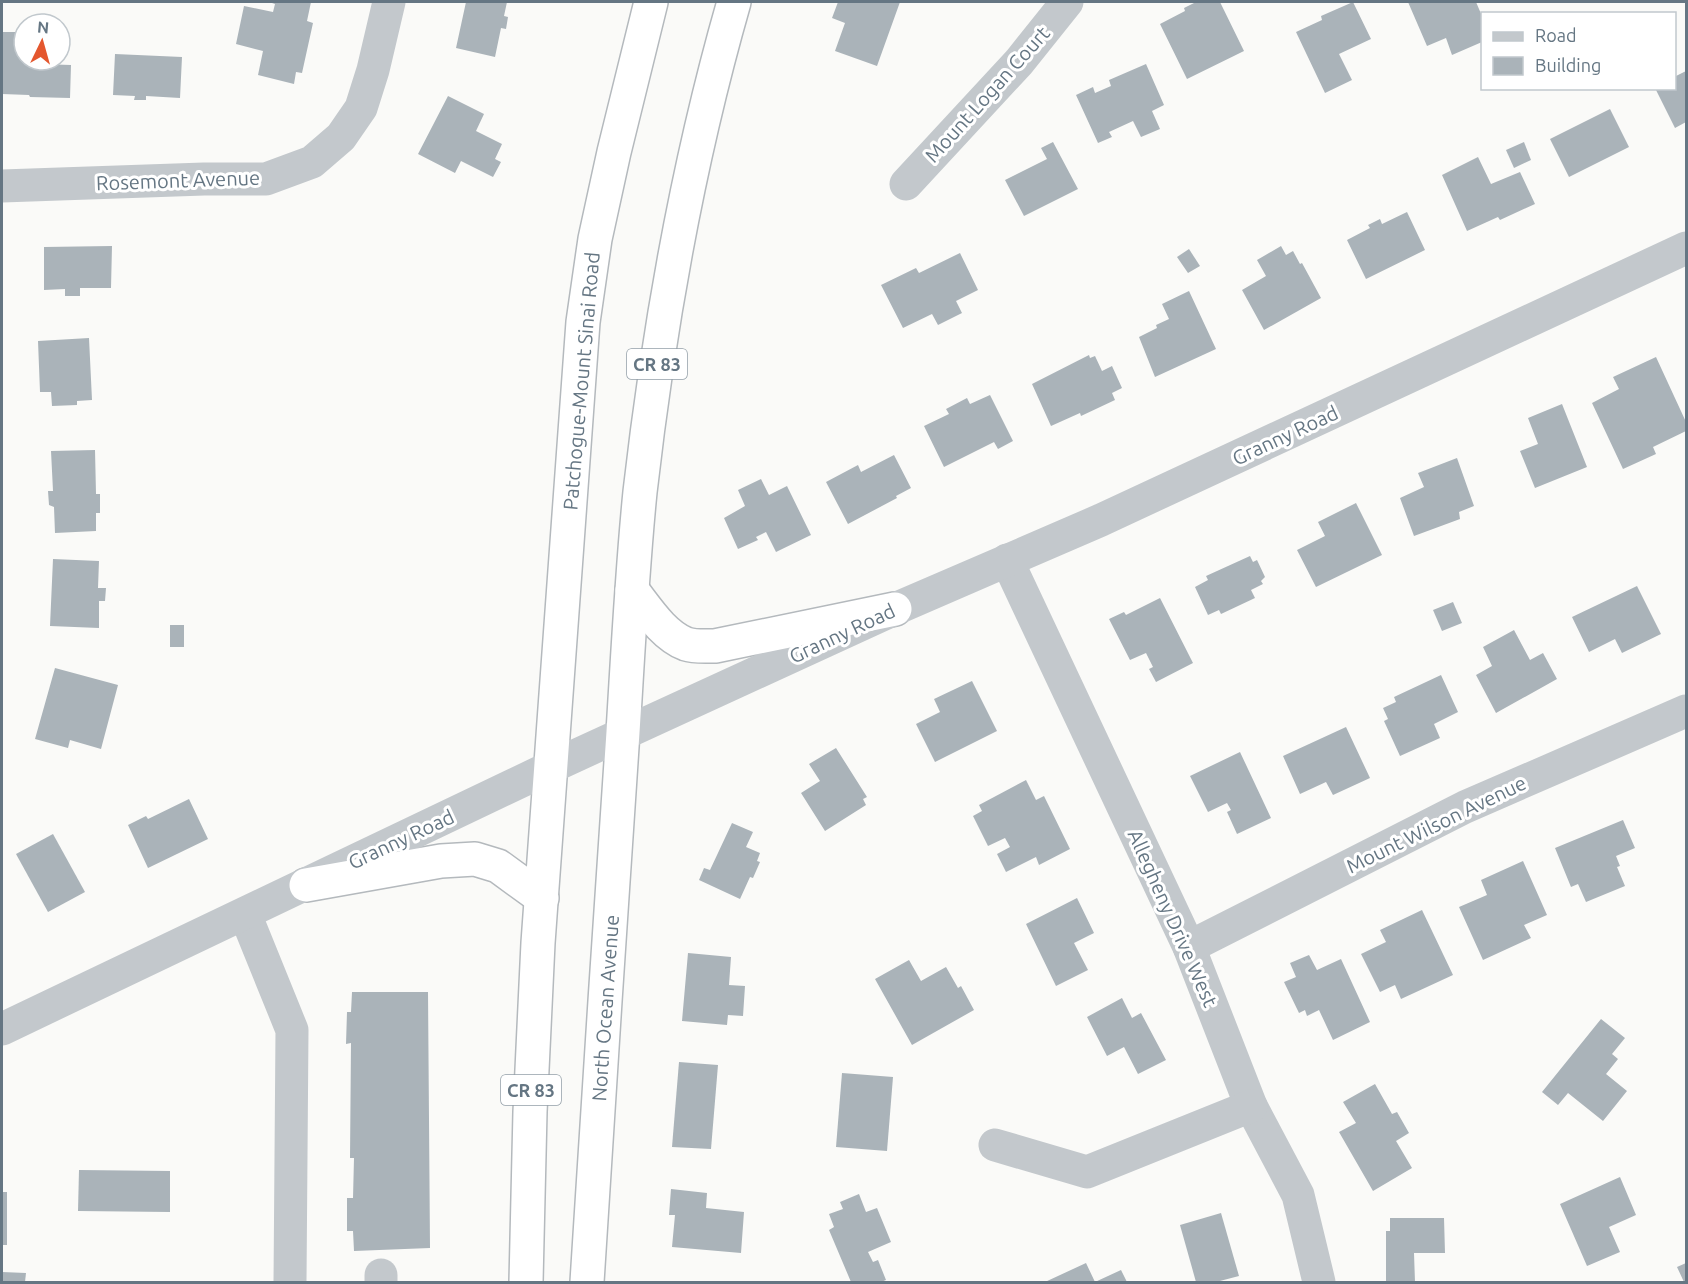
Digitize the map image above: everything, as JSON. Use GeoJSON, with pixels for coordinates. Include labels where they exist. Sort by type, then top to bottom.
{"type":"FeatureCollection","features":[{"type":"Feature","properties":{"kind":"highway","name":"Patchogue-Mount Sinai Road"},"geometry":{"type":"LineString","coordinates":[[551,767],[583,322],[597,228],[651,2]]}},
{"type":"Feature","properties":{"kind":"highway","name":"CR 83"},"geometry":{"type":"LineString","coordinates":[[623,734],[632,590],[645,451],[670,274],[697,146],[734,2]]}},
{"type":"Feature","properties":{"kind":"highway"},"geometry":{"type":"LineString","coordinates":[[632,590],[672,636],[686,644],[700,646],[715,646],[895,609]]}},
{"type":"Feature","properties":{"kind":"highway","name":"North Ocean Avenue"},"geometry":{"type":"LineString","coordinates":[[587,1282],[623,734]]}},
{"type":"Feature","properties":{"kind":"highway","name":"CR 83"},"geometry":{"type":"LineString","coordinates":[[526,1282],[530,1112],[551,767]]}},
{"type":"Feature","properties":{"kind":"highway"},"geometry":{"type":"LineString","coordinates":[[306,885],[449,860],[475,859],[498,866],[542,898]]}},
{"type":"Feature","properties":{"kind":"street","name":"Rosemont Avenue"},"geometry":{"type":"LineString","coordinates":[[2,186],[204,178],[266,179],[312,162],[340,137],[361,108],[373,70],[389,2]]}},
{"type":"Feature","properties":{"kind":"street","name":"Mount Logan Court"},"geometry":{"type":"LineString","coordinates":[[906,184],[1019,62],[1067,2]]}},
{"type":"Feature","properties":{"kind":"street","name":"Granny Road"},"geometry":{"type":"LineString","coordinates":[[5,1018],[245,914],[551,767],[895,609],[1112,515],[1686,248]]}},
{"type":"Feature","properties":{"kind":"street","name":"Allegheny Drive West"},"geometry":{"type":"LineString","coordinates":[[1007,560],[1189,947],[1251,1106],[1298,1195],[1319,1282]]}},
{"type":"Feature","properties":{"kind":"street","name":"Mount Wilson Avenue"},"geometry":{"type":"LineString","coordinates":[[1189,947],[1465,807],[1686,711]]}},
{"type":"Feature","properties":{"kind":"street"},"geometry":{"type":"LineString","coordinates":[[245,914],[292,1030],[290,1282]]}},
{"type":"Feature","properties":{"kind":"street"},"geometry":{"type":"LineString","coordinates":[[995,1145],[1086,1172],[1251,1106]]}},
{"type":"Feature","properties":{"kind":"building"},"geometry":{"type":"Polygon","coordinates":[[[269,2],[311,2],[307,21],[313,23],[302,73],[296,72],[294,84],[258,75],[263,51],[236,44],[244,6],[273,12],[275,4],[269,2]]]}},
{"type":"Feature","properties":{"kind":"building"},"geometry":{"type":"Polygon","coordinates":[[[466,2],[507,2],[504,16],[508,17],[506,29],[501,28],[495,57],[456,48],[466,2]]]}},
{"type":"Feature","properties":{"kind":"building"},"geometry":{"type":"Polygon","coordinates":[[[838,2],[900,2],[877,66],[835,51],[845,23],[832,18],[838,2]]]}},
{"type":"Feature","properties":{"kind":"building"},"geometry":{"type":"Polygon","coordinates":[[[1196,2],[1220,2],[1244,51],[1187,79],[1160,24],[1185,11],[1184,8],[1196,2]]]}},
{"type":"Feature","properties":{"kind":"building"},"geometry":{"type":"Polygon","coordinates":[[[1353,2],[1371,39],[1339,54],[1352,80],[1325,93],[1296,32],[1322,20],[1321,16],[1353,2]]]}},
{"type":"Feature","properties":{"kind":"building"},"geometry":{"type":"Polygon","coordinates":[[[1408,2],[1476,2],[1481,14],[1481,42],[1452,55],[1446,38],[1427,46],[1408,2]]]}},
{"type":"Feature","properties":{"kind":"building"},"geometry":{"type":"Polygon","coordinates":[[[2,32],[12,32],[12,72],[71,72],[70,98],[2,94],[2,32]]]}},
{"type":"Feature","properties":{"kind":"building"},"geometry":{"type":"Polygon","coordinates":[[[115,54],[182,57],[180,98],[146,96],[146,100],[134,100],[135,96],[113,95],[115,54]]]}},
{"type":"Feature","properties":{"kind":"building"},"geometry":{"type":"Polygon","coordinates":[[[1146,64],[1164,105],[1152,111],[1160,129],[1141,137],[1133,121],[1109,132],[1112,137],[1098,143],[1076,95],[1093,87],[1095,93],[1111,86],[1109,80],[1146,64]]]}},
{"type":"Feature","properties":{"kind":"building"},"geometry":{"type":"Polygon","coordinates":[[[1686,71],[1686,122],[1675,128],[1656,90],[1676,90],[1676,76],[1686,71]]]}},
{"type":"Feature","properties":{"kind":"building"},"geometry":{"type":"Polygon","coordinates":[[[448,96],[484,114],[476,131],[502,144],[495,159],[501,162],[493,177],[461,161],[455,173],[418,154],[448,96]]]}},
{"type":"Feature","properties":{"kind":"building"},"geometry":{"type":"Polygon","coordinates":[[[1610,109],[1629,147],[1569,177],[1550,139],[1610,109]]]}},
{"type":"Feature","properties":{"kind":"building"},"geometry":{"type":"Polygon","coordinates":[[[1053,142],[1078,189],[1024,216],[1005,180],[1047,159],[1041,148],[1053,142]]]}},
{"type":"Feature","properties":{"kind":"building"},"geometry":{"type":"Polygon","coordinates":[[[1524,142],[1531,160],[1514,168],[1506,150],[1524,142]]]}},
{"type":"Feature","properties":{"kind":"building"},"geometry":{"type":"Polygon","coordinates":[[[1478,157],[1491,184],[1520,172],[1535,204],[1500,220],[1498,217],[1467,231],[1442,175],[1478,157]]]}},
{"type":"Feature","properties":{"kind":"building"},"geometry":{"type":"Polygon","coordinates":[[[1407,212],[1425,250],[1366,279],[1347,240],[1370,228],[1368,225],[1380,219],[1382,224],[1407,212]]]}},
{"type":"Feature","properties":{"kind":"building"},"geometry":{"type":"Polygon","coordinates":[[[112,246],[111,288],[80,288],[80,296],[65,296],[65,289],[44,290],[44,247],[112,246]]]}},
{"type":"Feature","properties":{"kind":"building"},"geometry":{"type":"Polygon","coordinates":[[[1281,246],[1286,255],[1293,251],[1321,298],[1264,330],[1242,290],[1266,276],[1257,260],[1281,246]]]}},
{"type":"Feature","properties":{"kind":"building"},"geometry":{"type":"Polygon","coordinates":[[[1189,249],[1200,266],[1188,273],[1177,257],[1189,249]]]}},
{"type":"Feature","properties":{"kind":"building"},"geometry":{"type":"Polygon","coordinates":[[[960,253],[978,290],[956,301],[962,313],[938,325],[932,314],[903,328],[881,285],[916,268],[919,273],[960,253]]]}},
{"type":"Feature","properties":{"kind":"building"},"geometry":{"type":"Polygon","coordinates":[[[1189,291],[1216,349],[1155,377],[1139,337],[1169,319],[1162,304],[1189,291]]]}},
{"type":"Feature","properties":{"kind":"building"},"geometry":{"type":"Polygon","coordinates":[[[89,338],[92,400],[77,401],[77,405],[52,406],[51,392],[40,392],[38,341],[89,338]]]}},
{"type":"Feature","properties":{"kind":"building"},"geometry":{"type":"Polygon","coordinates":[[[1089,355],[1090,358],[1095,356],[1102,371],[1112,366],[1122,388],[1112,393],[1115,400],[1081,416],[1080,413],[1051,426],[1032,384],[1089,355]]]}},
{"type":"Feature","properties":{"kind":"building"},"geometry":{"type":"Polygon","coordinates":[[[1656,357],[1686,422],[1686,431],[1653,447],[1656,454],[1623,469],[1592,403],[1619,389],[1613,377],[1656,357]]]}},
{"type":"Feature","properties":{"kind":"building"},"geometry":{"type":"Polygon","coordinates":[[[990,395],[1013,441],[998,449],[994,442],[944,467],[924,426],[949,414],[946,409],[967,398],[970,404],[990,395]]]}},
{"type":"Feature","properties":{"kind":"building"},"geometry":{"type":"Polygon","coordinates":[[[1562,404],[1587,467],[1535,488],[1520,451],[1538,444],[1528,418],[1562,404]]]}},
{"type":"Feature","properties":{"kind":"building"},"geometry":{"type":"Polygon","coordinates":[[[95,450],[96,494],[100,494],[100,513],[96,513],[96,531],[55,533],[54,507],[49,505],[48,491],[53,491],[51,451],[95,450]]]}},
{"type":"Feature","properties":{"kind":"building"},"geometry":{"type":"Polygon","coordinates":[[[894,455],[911,488],[848,524],[826,482],[858,465],[861,472],[894,455]]]}},
{"type":"Feature","properties":{"kind":"building"},"geometry":{"type":"Polygon","coordinates":[[[1457,458],[1474,506],[1459,512],[1460,519],[1414,536],[1400,498],[1424,487],[1418,473],[1457,458]]]}},
{"type":"Feature","properties":{"kind":"building"},"geometry":{"type":"Polygon","coordinates":[[[761,479],[769,495],[787,486],[811,535],[776,552],[766,532],[756,537],[758,540],[738,549],[724,518],[745,506],[738,490],[761,479]]]}},
{"type":"Feature","properties":{"kind":"building"},"geometry":{"type":"Polygon","coordinates":[[[1356,503],[1382,555],[1316,587],[1297,550],[1325,536],[1318,522],[1356,503]]]}},
{"type":"Feature","properties":{"kind":"building"},"geometry":{"type":"Polygon","coordinates":[[[1250,556],[1253,562],[1257,560],[1265,577],[1261,581],[1263,584],[1251,590],[1255,598],[1221,614],[1219,610],[1208,615],[1195,587],[1208,580],[1206,576],[1250,556]]]}},
{"type":"Feature","properties":{"kind":"building"},"geometry":{"type":"Polygon","coordinates":[[[53,559],[99,561],[98,588],[106,588],[105,601],[99,601],[99,628],[50,626],[53,559]]]}},
{"type":"Feature","properties":{"kind":"building"},"geometry":{"type":"Polygon","coordinates":[[[1637,586],[1661,634],[1622,653],[1615,639],[1589,652],[1572,617],[1637,586]]]}},
{"type":"Feature","properties":{"kind":"building"},"geometry":{"type":"Polygon","coordinates":[[[1160,598],[1193,663],[1156,682],[1149,669],[1153,667],[1146,653],[1130,660],[1109,619],[1124,612],[1126,615],[1160,598]]]}},
{"type":"Feature","properties":{"kind":"building"},"geometry":{"type":"Polygon","coordinates":[[[1453,602],[1462,623],[1442,631],[1433,610],[1453,602]]]}},
{"type":"Feature","properties":{"kind":"building"},"geometry":{"type":"Polygon","coordinates":[[[170,625],[184,625],[184,647],[170,647],[170,625]]]}},
{"type":"Feature","properties":{"kind":"building"},"geometry":{"type":"Polygon","coordinates":[[[1514,630],[1530,660],[1543,653],[1557,679],[1496,713],[1476,675],[1492,666],[1483,647],[1514,630]]]}},
{"type":"Feature","properties":{"kind":"building"},"geometry":{"type":"Polygon","coordinates":[[[55,668],[118,685],[101,749],[70,740],[68,748],[35,739],[55,668]]]}},
{"type":"Feature","properties":{"kind":"building"},"geometry":{"type":"Polygon","coordinates":[[[1441,675],[1458,712],[1434,724],[1440,738],[1400,756],[1384,721],[1388,719],[1383,708],[1396,702],[1394,697],[1441,675]]]}},
{"type":"Feature","properties":{"kind":"building"},"geometry":{"type":"Polygon","coordinates":[[[972,681],[997,731],[935,762],[916,724],[940,712],[934,699],[972,681]]]}},
{"type":"Feature","properties":{"kind":"building"},"geometry":{"type":"Polygon","coordinates":[[[1346,727],[1370,778],[1333,795],[1326,782],[1300,794],[1283,756],[1346,727]]]}},
{"type":"Feature","properties":{"kind":"building"},"geometry":{"type":"Polygon","coordinates":[[[836,748],[867,797],[863,799],[866,805],[825,831],[801,793],[820,781],[809,764],[836,748]]]}},
{"type":"Feature","properties":{"kind":"building"},"geometry":{"type":"Polygon","coordinates":[[[1240,752],[1271,818],[1237,834],[1227,812],[1231,810],[1227,803],[1208,812],[1190,776],[1240,752]]]}},
{"type":"Feature","properties":{"kind":"building"},"geometry":{"type":"Polygon","coordinates":[[[1026,780],[1036,800],[1044,796],[1070,849],[1039,865],[1036,857],[1006,872],[997,854],[1010,847],[1005,838],[988,846],[973,816],[982,811],[979,805],[1026,780]]]}},
{"type":"Feature","properties":{"kind":"building"},"geometry":{"type":"Polygon","coordinates":[[[189,799],[208,839],[148,868],[128,825],[146,816],[148,819],[189,799]]]}},
{"type":"Feature","properties":{"kind":"building"},"geometry":{"type":"Polygon","coordinates":[[[1623,820],[1635,848],[1616,856],[1620,866],[1617,867],[1625,886],[1586,902],[1578,884],[1571,887],[1555,848],[1623,820]]]}},
{"type":"Feature","properties":{"kind":"building"},"geometry":{"type":"Polygon","coordinates":[[[732,823],[753,832],[746,847],[760,853],[757,861],[760,862],[740,899],[699,880],[704,868],[710,870],[732,823]]]}},
{"type":"Feature","properties":{"kind":"building"},"geometry":{"type":"Polygon","coordinates":[[[53,834],[85,892],[48,912],[16,854],[53,834]]]}},
{"type":"Feature","properties":{"kind":"building"},"geometry":{"type":"Polygon","coordinates":[[[1523,861],[1547,915],[1524,925],[1531,938],[1483,960],[1459,907],[1487,895],[1481,880],[1523,861]]]}},
{"type":"Feature","properties":{"kind":"building"},"geometry":{"type":"Polygon","coordinates":[[[1077,898],[1094,933],[1074,943],[1088,970],[1056,986],[1026,924],[1077,898]]]}},
{"type":"Feature","properties":{"kind":"building"},"geometry":{"type":"Polygon","coordinates":[[[1422,910],[1453,975],[1401,999],[1395,985],[1380,992],[1361,954],[1386,942],[1380,930],[1422,910]]]}},
{"type":"Feature","properties":{"kind":"building"},"geometry":{"type":"Polygon","coordinates":[[[688,953],[731,957],[729,985],[745,986],[743,1016],[728,1015],[727,1025],[682,1021],[688,953]]]}},
{"type":"Feature","properties":{"kind":"building"},"geometry":{"type":"Polygon","coordinates":[[[1309,955],[1317,970],[1341,959],[1370,1022],[1333,1040],[1319,1010],[1307,1016],[1305,1010],[1299,1013],[1284,982],[1296,977],[1290,963],[1309,955]]]}},
{"type":"Feature","properties":{"kind":"building"},"geometry":{"type":"Polygon","coordinates":[[[909,960],[921,981],[946,967],[958,988],[961,986],[974,1010],[912,1045],[875,979],[909,960]]]}},
{"type":"Feature","properties":{"kind":"building"},"geometry":{"type":"Polygon","coordinates":[[[352,992],[428,992],[430,1248],[354,1251],[353,1231],[347,1231],[347,1198],[353,1198],[354,1158],[350,1158],[351,1043],[346,1044],[347,1012],[351,1012],[352,992]]]}},
{"type":"Feature","properties":{"kind":"building"},"geometry":{"type":"Polygon","coordinates":[[[1122,998],[1132,1018],[1141,1013],[1166,1060],[1138,1074],[1124,1047],[1107,1056],[1087,1017],[1122,998]]]}},
{"type":"Feature","properties":{"kind":"building"},"geometry":{"type":"Polygon","coordinates":[[[1601,1019],[1625,1038],[1612,1054],[1618,1059],[1606,1074],[1627,1091],[1603,1121],[1568,1093],[1558,1105],[1542,1092],[1601,1019]]]}},
{"type":"Feature","properties":{"kind":"building"},"geometry":{"type":"Polygon","coordinates":[[[679,1062],[718,1065],[711,1149],[672,1147],[679,1062]]]}},
{"type":"Feature","properties":{"kind":"building"},"geometry":{"type":"Polygon","coordinates":[[[842,1073],[893,1077],[887,1151],[836,1147],[842,1073]]]}},
{"type":"Feature","properties":{"kind":"building"},"geometry":{"type":"Polygon","coordinates":[[[1375,1084],[1392,1114],[1397,1112],[1409,1133],[1396,1141],[1412,1168],[1373,1191],[1339,1132],[1356,1123],[1343,1102],[1375,1084]]]}},
{"type":"Feature","properties":{"kind":"building"},"geometry":{"type":"Polygon","coordinates":[[[79,1170],[170,1171],[170,1212],[78,1211],[79,1170]]]}},
{"type":"Feature","properties":{"kind":"building"},"geometry":{"type":"Polygon","coordinates":[[[1620,1177],[1636,1215],[1609,1227],[1620,1252],[1587,1266],[1560,1204],[1620,1177]]]}},
{"type":"Feature","properties":{"kind":"building"},"geometry":{"type":"Polygon","coordinates":[[[671,1189],[707,1193],[706,1208],[744,1212],[741,1253],[672,1247],[675,1215],[669,1215],[671,1189]]]}},
{"type":"Feature","properties":{"kind":"building"},"geometry":{"type":"Polygon","coordinates":[[[2,1192],[7,1192],[7,1245],[2,1245],[2,1192]]]}},
{"type":"Feature","properties":{"kind":"building"},"geometry":{"type":"Polygon","coordinates":[[[859,1194],[866,1212],[877,1208],[891,1242],[868,1252],[873,1262],[878,1260],[886,1280],[881,1282],[851,1282],[829,1230],[834,1227],[829,1214],[843,1209],[840,1202],[859,1194]]]}},
{"type":"Feature","properties":{"kind":"building"},"geometry":{"type":"Polygon","coordinates":[[[1221,1213],[1239,1276],[1216,1282],[1196,1282],[1180,1225],[1221,1213]]]}},
{"type":"Feature","properties":{"kind":"building"},"geometry":{"type":"Polygon","coordinates":[[[1390,1218],[1444,1218],[1445,1253],[1414,1253],[1415,1282],[1386,1282],[1386,1231],[1390,1231],[1390,1218]]]}},
{"type":"Feature","properties":{"kind":"building"},"geometry":{"type":"Polygon","coordinates":[[[1086,1263],[1095,1282],[1045,1282],[1086,1263]]]}},
{"type":"Feature","properties":{"kind":"building"},"geometry":{"type":"Polygon","coordinates":[[[1686,1263],[1686,1282],[1684,1282],[1677,1267],[1686,1263]]]}},
{"type":"Feature","properties":{"kind":"building"},"geometry":{"type":"Polygon","coordinates":[[[1121,1270],[1127,1282],[1095,1282],[1121,1270]]]}},
{"type":"Feature","properties":{"kind":"building"},"geometry":{"type":"Polygon","coordinates":[[[2,1272],[26,1273],[25,1282],[2,1282],[2,1272]]]}}]}
